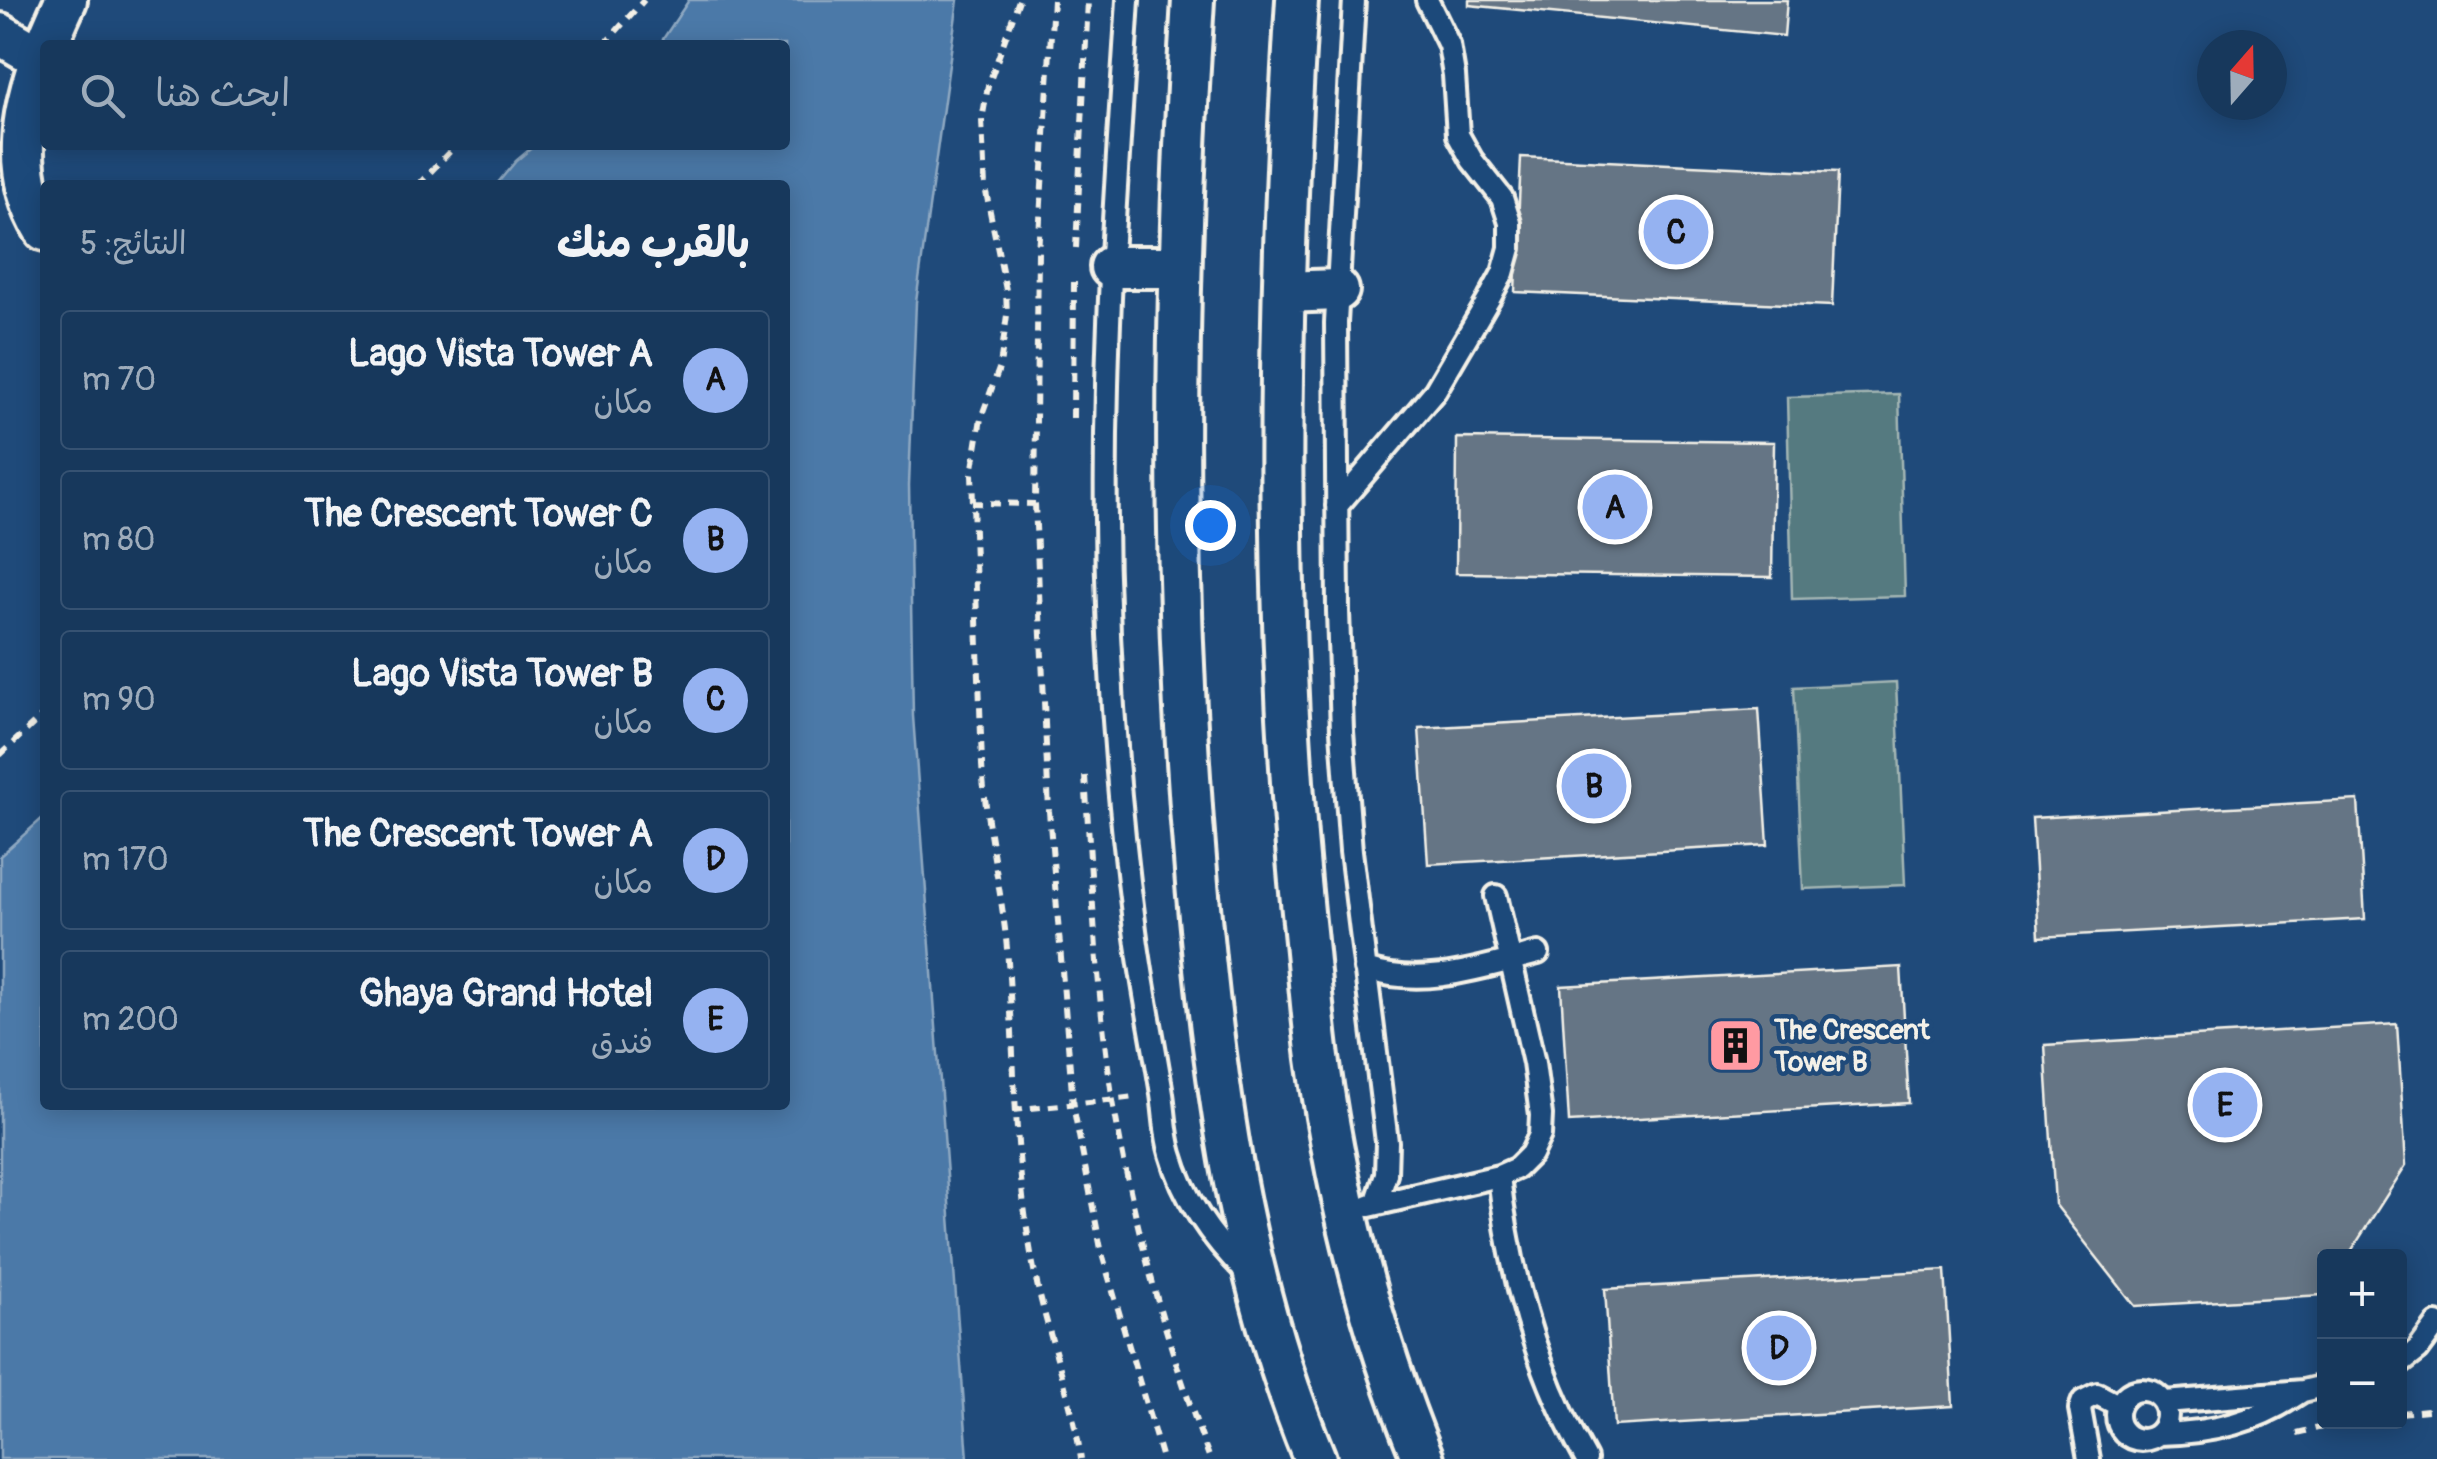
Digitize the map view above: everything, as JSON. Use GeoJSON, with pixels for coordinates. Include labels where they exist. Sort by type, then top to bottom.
{"type":"FeatureCollection","features":[{"type":"Feature","properties":{"kind":"street"},"geometry":{"type":"LineString","coordinates":[[48,40],[66,0]]}},
{"type":"Feature","properties":{"kind":"street"},"geometry":{"type":"LineString","coordinates":[[1193,0],[1178,268],[1178,586],[1202,940],[1237,1195],[1282,1369],[1315,1459]]}},
{"type":"Feature","properties":{"kind":"street"},"geometry":{"type":"LineString","coordinates":[[1297,0],[1284,292],[1282,489],[1292,811],[1318,1058],[1361,1208],[1374,1326],[1423,1459]]}},
{"type":"Feature","properties":{"kind":"street"},"geometry":{"type":"LineString","coordinates":[[0,34],[40,57],[17,110],[12,139],[15,168],[24,196],[40,222]]}},
{"type":"Feature","properties":{"kind":"street"},"geometry":{"type":"LineString","coordinates":[[1111,266],[1178,268]]}},
{"type":"Feature","properties":{"kind":"street"},"geometry":{"type":"LineString","coordinates":[[1284,292],[1338,290]]}},
{"type":"Feature","properties":{"kind":"lane"},"geometry":{"type":"LineString","coordinates":[[1128,0],[1111,266],[1106,510],[1116,752],[1142,994],[1170,1152],[1185,1190],[1228,1256],[1257,1283]]}},
{"type":"Feature","properties":{"kind":"lane"},"geometry":{"type":"LineString","coordinates":[[1354,0],[1338,290],[1342,731],[1351,851],[1387,1142],[1386,1174],[1361,1208]]}},
{"type":"Feature","properties":{"kind":"lane"},"geometry":{"type":"LineString","coordinates":[[1337,506],[1436,391],[1503,273],[1510,248],[1510,223],[1502,198],[1458,134],[1449,45],[1427,0]]}},
{"type":"Feature","properties":{"kind":"lane"},"geometry":{"type":"LineString","coordinates":[[1361,1208],[1499,1176],[1518,1168],[1532,1154],[1540,1135],[1534,1062],[1496,896]]}},
{"type":"Feature","properties":{"kind":"lane"},"geometry":{"type":"LineString","coordinates":[[1365,969],[1398,978],[1431,979],[1538,952]]}},
{"type":"Feature","properties":{"kind":"lane"},"geometry":{"type":"LineString","coordinates":[[1499,1176],[1524,1312],[1556,1400],[1586,1459]]}},
{"type":"Feature","properties":{"kind":"lane"},"geometry":{"type":"LineString","coordinates":[[2407,1359],[2437,1324]]}},
{"type":"Feature","properties":{"kind":"lane"},"geometry":{"type":"LineString","coordinates":[[2303,1391],[2238,1424],[2193,1433],[2160,1434],[2138,1440],[2128,1436],[2116,1416],[2125,1396],[2146,1389],[2165,1402],[2317,1388]]}},
{"type":"Feature","properties":{"kind":"lane"},"geometry":{"type":"LineString","coordinates":[[2089,1459],[2080,1409],[2083,1401],[2097,1394],[2118,1405]]}},
{"type":"Feature","properties":{"kind":"lane"},"geometry":{"type":"LineString","coordinates":[[2160,1434],[2166,1425],[2165,1402]]}},
{"type":"Feature","properties":{"kind":"path"},"geometry":{"type":"LineString","coordinates":[[608,40],[644,0]]}},
{"type":"Feature","properties":{"kind":"path"},"geometry":{"type":"LineString","coordinates":[[1019,0],[988,86],[982,120],[985,187],[1006,290],[1007,315],[1000,366],[975,446],[972,504],[984,795],[1008,964],[1013,1110],[1032,1260],[1042,1309],[1063,1372],[1081,1459]]}},
{"type":"Feature","properties":{"kind":"path"},"geometry":{"type":"LineString","coordinates":[[1052,0],[1038,253],[1035,504],[1048,811],[1073,1105],[1102,1254],[1162,1459]]}},
{"type":"Feature","properties":{"kind":"path"},"geometry":{"type":"LineString","coordinates":[[423,180],[451,150]]}},
{"type":"Feature","properties":{"kind":"path"},"geometry":{"type":"LineString","coordinates":[[972,504],[1035,504]]}},
{"type":"Feature","properties":{"kind":"path"},"geometry":{"type":"LineString","coordinates":[[0,755],[40,718]]}},
{"type":"Feature","properties":{"kind":"path"},"geometry":{"type":"LineString","coordinates":[[1013,1110],[1162,1093]]}},
{"type":"Feature","properties":{"kind":"path"},"geometry":{"type":"LineString","coordinates":[[2407,1412],[2437,1409]]}},
{"type":"Feature","properties":{"kind":"green space"},"geometry":{"type":"Polygon","coordinates":[[[1899,394],[1905,596],[1792,599],[1787,397],[1899,394]]]}},
{"type":"Feature","properties":{"kind":"green space"},"geometry":{"type":"Polygon","coordinates":[[[1896,682],[1905,885],[1803,889],[1794,687],[1896,682]]]}},
{"type":"Feature","properties":{"kind":"water"},"geometry":{"type":"Polygon","coordinates":[[[689,0],[958,0],[916,302],[909,485],[913,716],[968,1459],[0,1459],[0,856],[40,820],[40,1110],[790,1110],[790,180],[500,180],[529,150],[790,150],[790,40],[662,40],[689,0]]]}},
{"type":"Feature","properties":{"kind":"building"},"geometry":{"type":"Polygon","coordinates":[[[1469,0],[1787,0],[1784,36],[1469,5],[1469,0]]]}},
{"type":"Feature","properties":{"kind":"building"},"geometry":{"type":"Polygon","coordinates":[[[1521,157],[1838,172],[1832,306],[1515,292],[1521,157]]]}},
{"type":"Feature","properties":{"kind":"building"},"geometry":{"type":"Polygon","coordinates":[[[1457,438],[1774,442],[1772,577],[1456,573],[1457,438]]]}},
{"type":"Feature","properties":{"kind":"building"},"geometry":{"type":"Polygon","coordinates":[[[1759,709],[1768,845],[1428,864],[1419,728],[1759,709]]]}},
{"type":"Feature","properties":{"kind":"building"},"geometry":{"type":"Polygon","coordinates":[[[2358,800],[2365,919],[2039,937],[2032,818],[2358,800]]]}},
{"type":"Feature","properties":{"kind":"building","name":"The Crescent Tower B"},"geometry":{"type":"Polygon","coordinates":[[[1901,967],[1909,1103],[1569,1122],[1561,986],[1901,967]]]}},
{"type":"Feature","properties":{"kind":"building"},"geometry":{"type":"Polygon","coordinates":[[[2397,1024],[2406,1165],[2352,1249],[2317,1249],[2317,1295],[2135,1306],[2055,1204],[2045,1045],[2397,1024]]]}},
{"type":"Feature","properties":{"kind":"building"},"geometry":{"type":"Polygon","coordinates":[[[1945,1270],[1953,1406],[1614,1426],[1605,1289],[1945,1270]]]}},
{"type":"Feature","properties":{"kind":"place","name":"Lago Vista Tower B"},"geometry":{"type":"Point","coordinates":[1676,232]}},
{"type":"Feature","properties":{"kind":"place","name":"Lago Vista Tower A"},"geometry":{"type":"Point","coordinates":[1615,507]}},
{"type":"Feature","properties":{"kind":"place","name":"The Crescent Tower C"},"geometry":{"type":"Point","coordinates":[1594,786]}},
{"type":"Feature","properties":{"kind":"place","name":"The Crescent Tower B"},"geometry":{"type":"Point","coordinates":[1735,1045]}},
{"type":"Feature","properties":{"kind":"place","name":"Ghaya Grand Hotel"},"geometry":{"type":"Point","coordinates":[2225,1105]}},
{"type":"Feature","properties":{"kind":"place","name":"The Crescent Tower A"},"geometry":{"type":"Point","coordinates":[1779,1348]}}]}
